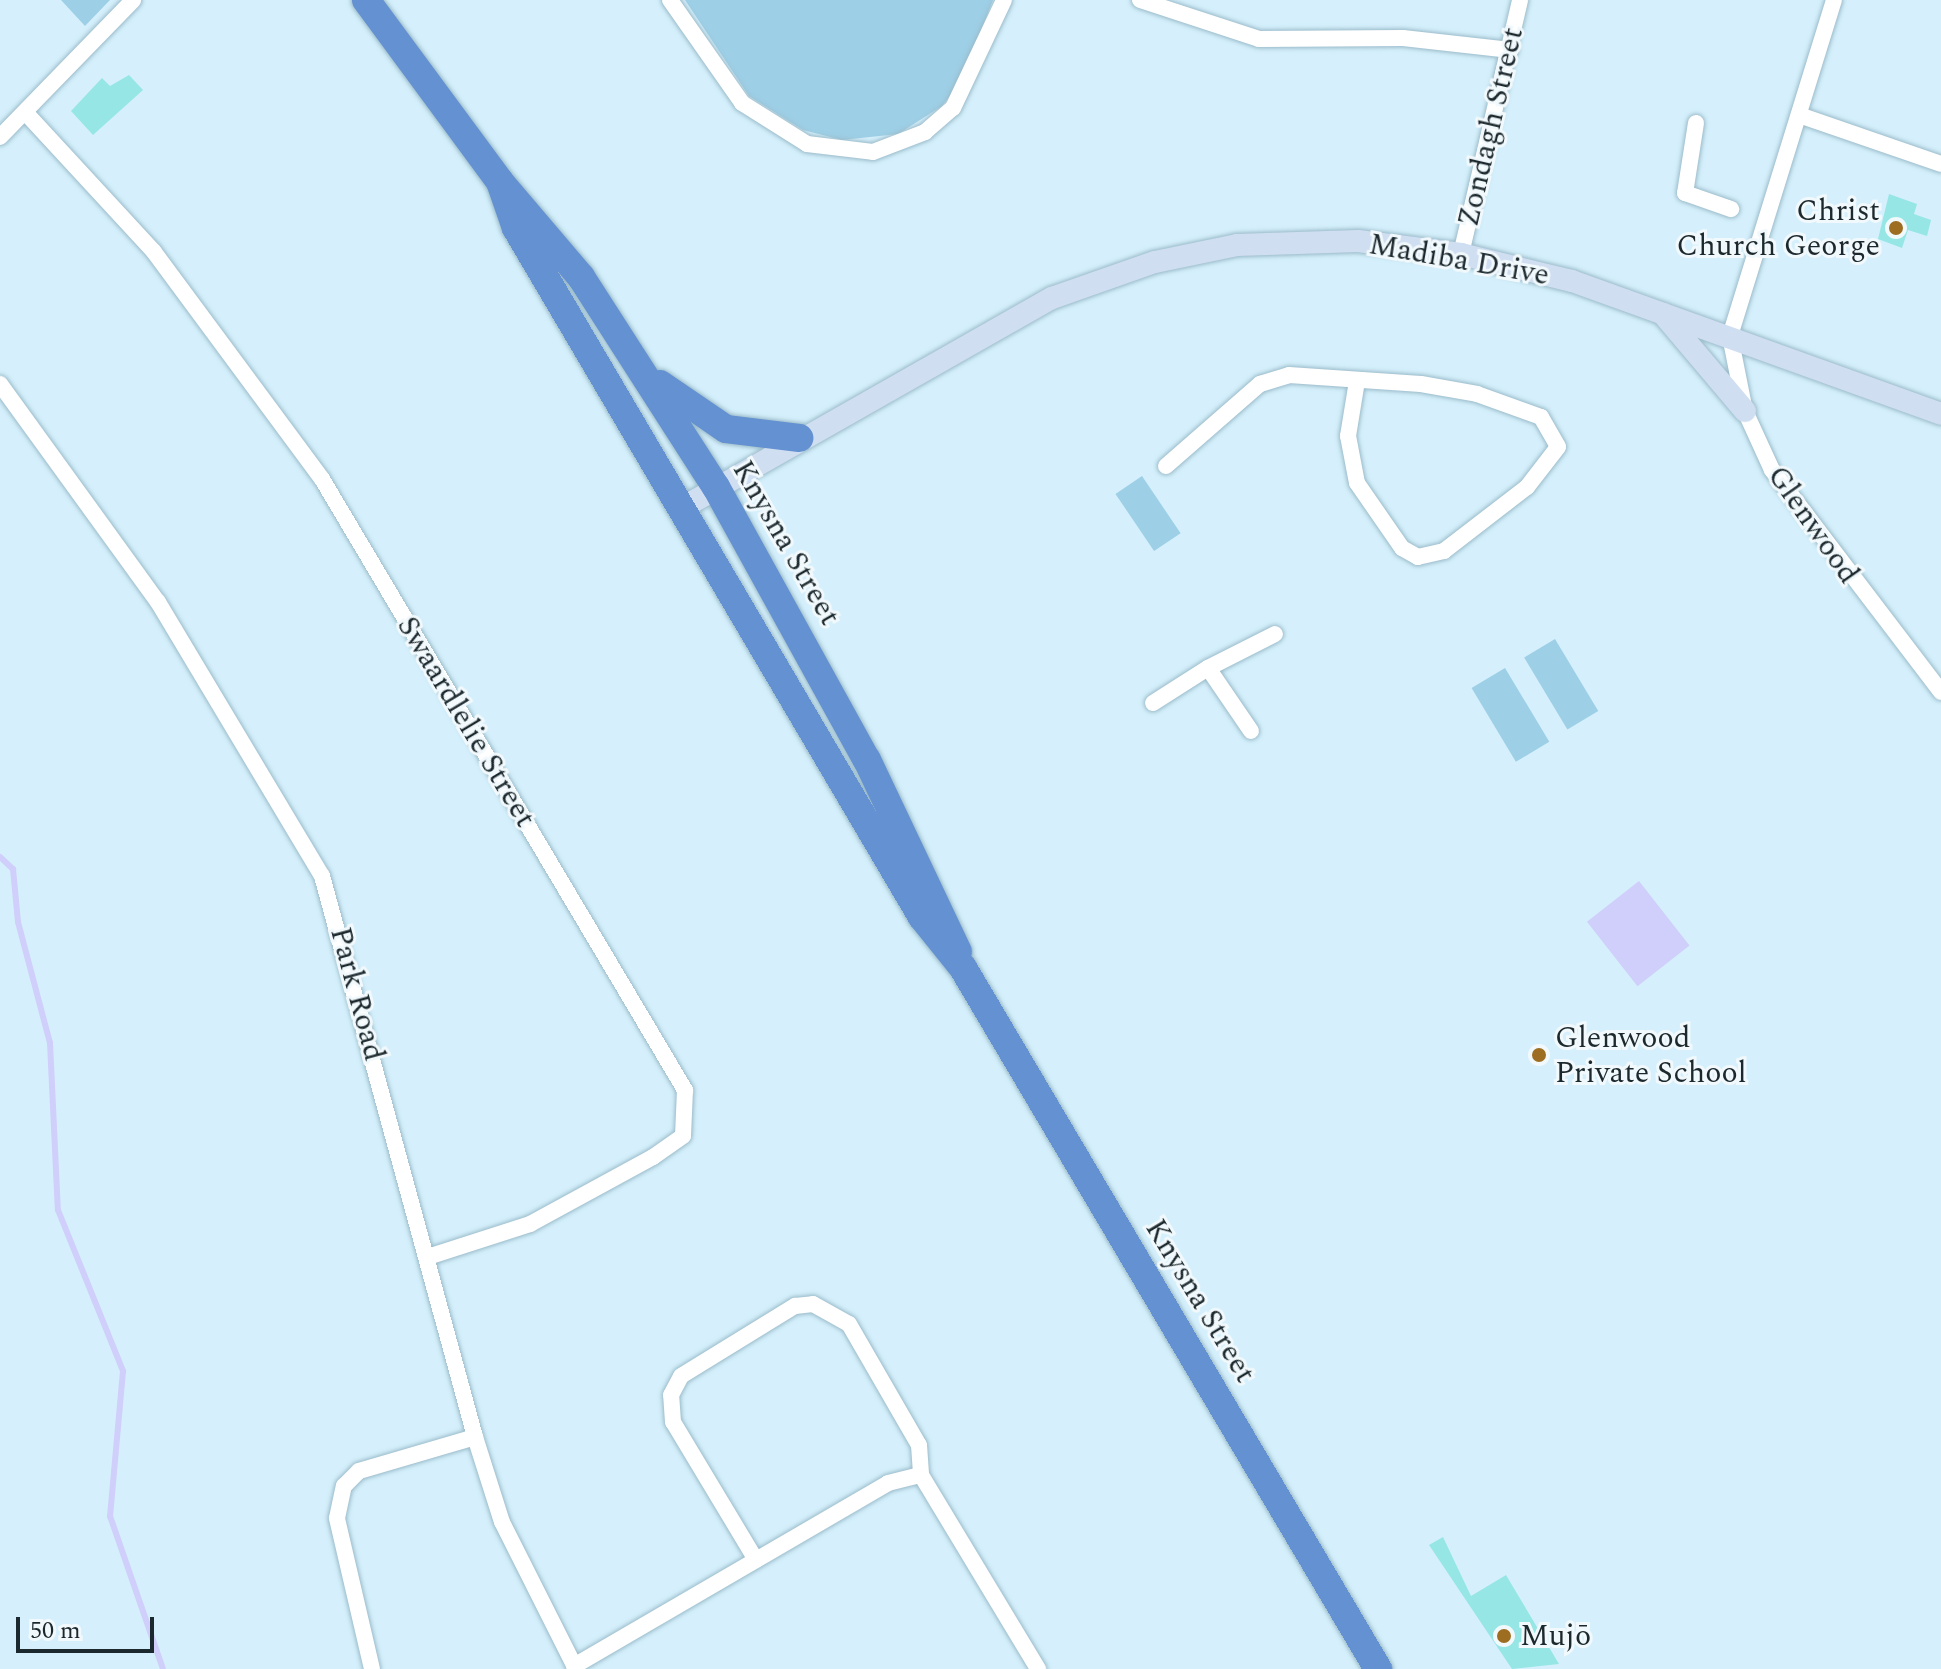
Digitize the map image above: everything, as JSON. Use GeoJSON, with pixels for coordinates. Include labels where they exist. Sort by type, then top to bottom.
{"type":"FeatureCollection","features":[{"type":"Feature","properties":{"kind":"highway","name":"Knysna Street"},"geometry":{"type":"LineString","coordinates":[[366,0],[500,182],[535,215],[641,368],[716,487],[867,760],[943,908],[963,968]]}},
{"type":"Feature","properties":{"kind":"highway","name":"Knysna Street"},"geometry":{"type":"LineString","coordinates":[[500,182],[516,228],[922,917],[963,968],[1378,1669]]}},
{"type":"Feature","properties":{"kind":"highway"},"geometry":{"type":"LineString","coordinates":[[641,368],[717,425],[799,438]]}},
{"type":"Feature","properties":{"kind":"street"},"geometry":{"type":"LineString","coordinates":[[0,137],[133,0]]}},
{"type":"Feature","properties":{"kind":"street"},"geometry":{"type":"LineString","coordinates":[[670,0],[742,103],[807,144],[873,152],[925,132],[953,108],[1004,0]]}},
{"type":"Feature","properties":{"kind":"street"},"geometry":{"type":"LineString","coordinates":[[1140,0],[1259,39],[1403,38],[1510,50]]}},
{"type":"Feature","properties":{"kind":"street","name":"Zondagh Street"},"geometry":{"type":"LineString","coordinates":[[1461,254],[1520,0]]}},
{"type":"Feature","properties":{"kind":"street"},"geometry":{"type":"LineString","coordinates":[[1730,336],[1834,0]]}},
{"type":"Feature","properties":{"kind":"street","name":"Swaardlelie Street"},"geometry":{"type":"LineString","coordinates":[[25,112],[154,252],[322,479],[685,1090],[683,1136],[653,1157],[530,1224],[431,1256]]}},
{"type":"Feature","properties":{"kind":"street"},"geometry":{"type":"LineString","coordinates":[[1799,115],[1941,164]]}},
{"type":"Feature","properties":{"kind":"street"},"geometry":{"type":"LineString","coordinates":[[1696,123],[1685,193],[1731,209]]}},
{"type":"Feature","properties":{"kind":"street","name":"Madiba Drive"},"geometry":{"type":"LineString","coordinates":[[682,508],[799,438],[1052,298],[1155,262],[1313,240],[1461,254],[1661,312],[1941,414]]}},
{"type":"Feature","properties":{"kind":"street"},"geometry":{"type":"LineString","coordinates":[[1661,312],[1745,411]]}},
{"type":"Feature","properties":{"kind":"street","name":"Glenwood"},"geometry":{"type":"LineString","coordinates":[[1730,336],[1745,411],[1788,497],[1941,692]]}},
{"type":"Feature","properties":{"kind":"street"},"geometry":{"type":"LineString","coordinates":[[1166,466],[1260,384],[1289,375],[1357,381],[1477,394],[1541,417],[1558,447],[1515,497],[1444,551],[1418,557],[1396,540],[1357,483],[1348,436],[1357,381]]}},
{"type":"Feature","properties":{"kind":"street","name":"Park Road"},"geometry":{"type":"LineString","coordinates":[[0,384],[158,602],[322,876],[431,1256],[475,1437],[502,1522],[575,1667]]}},
{"type":"Feature","properties":{"kind":"street"},"geometry":{"type":"LineString","coordinates":[[1153,703],[1208,668],[1275,634]]}},
{"type":"Feature","properties":{"kind":"street"},"geometry":{"type":"LineString","coordinates":[[1208,668],[1251,731]]}},
{"type":"Feature","properties":{"kind":"street"},"geometry":{"type":"LineString","coordinates":[[756,1560],[673,1422],[671,1395],[681,1376],[795,1306],[813,1304],[849,1324],[919,1445],[921,1475],[1038,1669]]}},
{"type":"Feature","properties":{"kind":"street"},"geometry":{"type":"LineString","coordinates":[[372,1669],[337,1518],[344,1486],[359,1471],[475,1437]]}},
{"type":"Feature","properties":{"kind":"street"},"geometry":{"type":"LineString","coordinates":[[575,1667],[888,1483],[921,1475]]}},
{"type":"Feature","properties":{"kind":"shaded area"},"geometry":{"type":"Polygon","coordinates":[[[61,0],[110,0],[85,26],[61,0]]]}},
{"type":"Feature","properties":{"kind":"shaded area"},"geometry":{"type":"Polygon","coordinates":[[[685,0],[993,0],[961,81],[942,106],[898,134],[842,140],[803,130],[749,96],[685,0]]]}},
{"type":"Feature","properties":{"kind":"shaded area"},"geometry":{"type":"Polygon","coordinates":[[[1142,476],[1181,533],[1154,551],[1115,494],[1142,476]]]}},
{"type":"Feature","properties":{"kind":"shaded area"},"geometry":{"type":"Polygon","coordinates":[[[1555,639],[1598,711],[1567,730],[1524,658],[1555,639]]]}},
{"type":"Feature","properties":{"kind":"shaded area"},"geometry":{"type":"Polygon","coordinates":[[[1505,668],[1549,742],[1516,762],[1472,688],[1505,668]]]}},
{"type":"Feature","properties":{"kind":"shaded area"},"geometry":{"type":"Polygon","coordinates":[[[1639,881],[1689,946],[1637,986],[1587,922],[1639,881]]]}},
{"type":"Feature","properties":{"kind":"building"},"geometry":{"type":"Polygon","coordinates":[[[129,75],[143,90],[93,135],[71,111],[102,78],[110,86],[129,75]]]}},
{"type":"Feature","properties":{"kind":"building","name":"Christ Church George"},"geometry":{"type":"Polygon","coordinates":[[[1889,194],[1917,204],[1914,214],[1931,220],[1927,236],[1908,230],[1902,248],[1878,239],[1889,194]]]}},
{"type":"Feature","properties":{"kind":"building"},"geometry":{"type":"Polygon","coordinates":[[[1443,1537],[1471,1596],[1506,1575],[1559,1664],[1512,1669],[1429,1545],[1443,1537]]]}},
{"type":"Feature","properties":{"kind":"waterway"},"geometry":{"type":"LineString","coordinates":[[0,857],[13,869],[18,922],[50,1043],[58,1210],[123,1371],[110,1516],[163,1669]]}},
{"type":"Feature","properties":{"kind":"place","name":"Christ Church George"},"geometry":{"type":"Point","coordinates":[1896,228]}},
{"type":"Feature","properties":{"kind":"place","name":"Glenwood Private School"},"geometry":{"type":"Point","coordinates":[1539,1055]}},
{"type":"Feature","properties":{"kind":"place","name":"Mujō"},"geometry":{"type":"Point","coordinates":[1504,1636]}}]}
